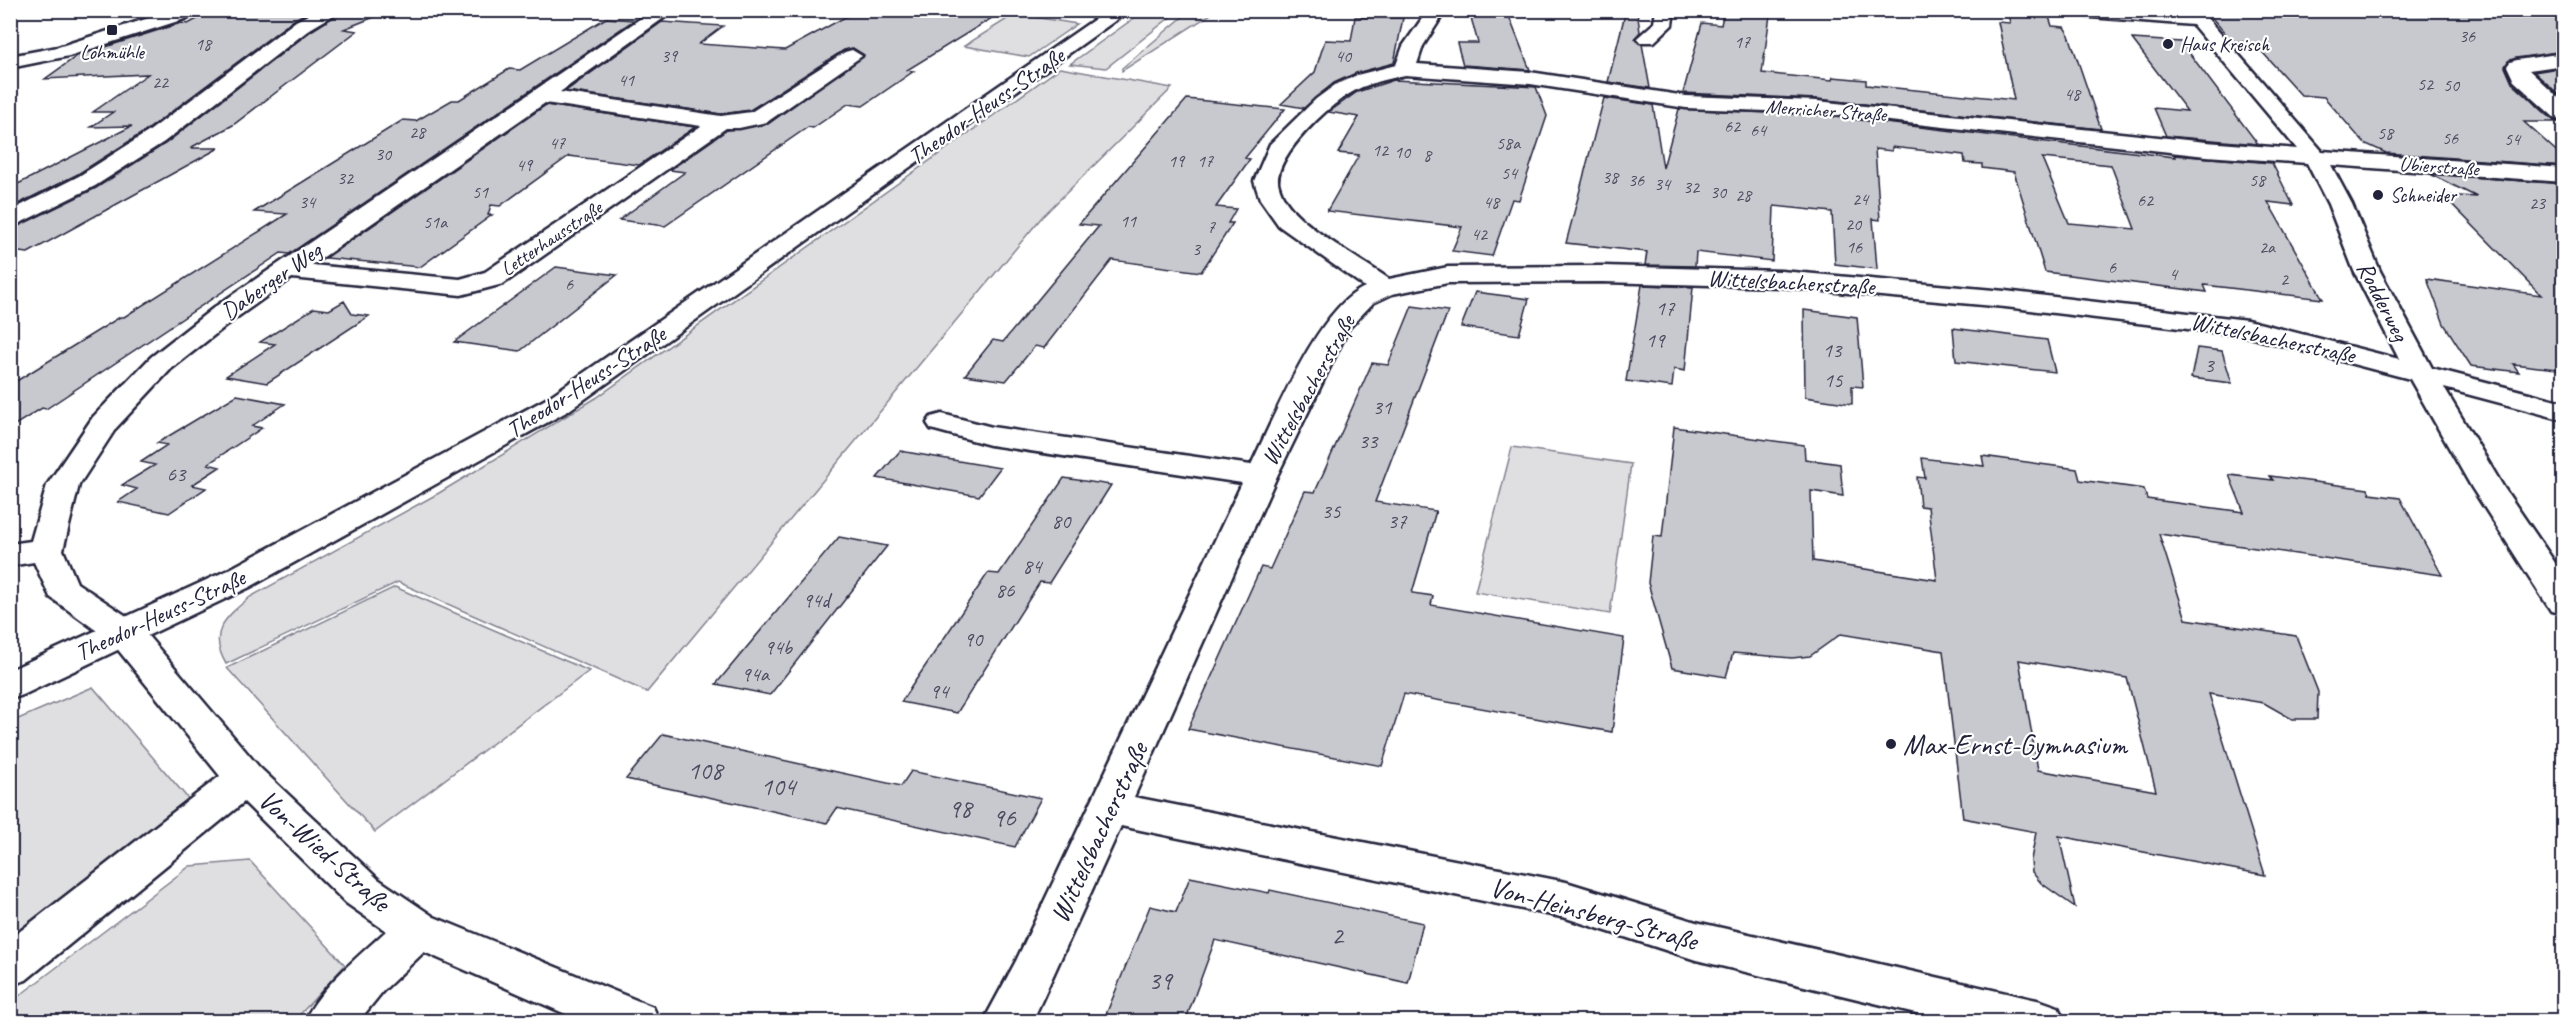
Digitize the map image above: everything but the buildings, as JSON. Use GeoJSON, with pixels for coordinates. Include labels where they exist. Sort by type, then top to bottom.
{"type":"FeatureCollection","features":[{"type":"Feature","properties":{"kind":"street"},"geometry":{"type":"LineString","coordinates":[[10,82],[19,61],[93,43],[194,10]]}},
{"type":"Feature","properties":{"kind":"street"},"geometry":{"type":"LineString","coordinates":[[10,221],[87,181],[156,137],[303,25],[333,10]]}},
{"type":"Feature","properties":{"kind":"street","name":"Daberger Weg"},"geometry":{"type":"LineString","coordinates":[[46,550],[63,485],[104,423],[161,363],[226,312],[666,10]]}},
{"type":"Feature","properties":{"kind":"street","name":"Theodor-Heuss-Straße"},"geometry":{"type":"LineString","coordinates":[[10,686],[249,573],[407,489],[557,405],[1121,10]]}},
{"type":"Feature","properties":{"kind":"street"},"geometry":{"type":"LineString","coordinates":[[1405,69],[1413,46],[1437,10]]}},
{"type":"Feature","properties":{"kind":"street"},"geometry":{"type":"LineString","coordinates":[[1647,38],[1663,25],[1665,10]]}},
{"type":"Feature","properties":{"kind":"street"},"geometry":{"type":"LineString","coordinates":[[2065,10],[2194,15]]}},
{"type":"Feature","properties":{"kind":"street","name":"Rodderweg"},"geometry":{"type":"LineString","coordinates":[[2194,15],[2315,157],[2341,207],[2350,234],[2375,288],[2421,372],[2517,533],[2564,603]]}},
{"type":"Feature","properties":{"kind":"street","name":"Letterhausstraße"},"geometry":{"type":"LineString","coordinates":[[542,96],[721,122],[739,122],[759,117],[852,56]]}},
{"type":"Feature","properties":{"kind":"street"},"geometry":{"type":"LineString","coordinates":[[2564,59],[2517,66],[2521,76],[2564,114]]}},
{"type":"Feature","properties":{"kind":"street","name":"Merricher Straße"},"geometry":{"type":"LineString","coordinates":[[1384,288],[1288,221],[1272,200],[1266,181],[1278,149],[1323,103],[1342,89],[1364,79],[1405,69],[1530,78],[1686,102],[1817,107],[2206,149],[2315,157]]}},
{"type":"Feature","properties":{"kind":"street","name":"Letterhausstraße"},"geometry":{"type":"LineString","coordinates":[[287,270],[461,287],[494,278],[721,122]]}},
{"type":"Feature","properties":{"kind":"street","name":"Ubierstraße"},"geometry":{"type":"LineString","coordinates":[[2315,157],[2564,176]]}},
{"type":"Feature","properties":{"kind":"street","name":"Wittelsbacherstraße"},"geometry":{"type":"LineString","coordinates":[[1006,1022],[1034,971],[1261,476],[1338,325],[1364,297],[1384,288],[1448,275],[1496,274],[1781,279],[1888,287],[2247,328],[2564,411]]}},
{"type":"Feature","properties":{"kind":"street","name":"Wittelsbacherstraße"},"geometry":{"type":"LineString","coordinates":[[942,423],[990,436],[1261,476]]}},
{"type":"Feature","properties":{"kind":"street"},"geometry":{"type":"LineString","coordinates":[[10,555],[46,550],[62,589],[124,632]]}},
{"type":"Feature","properties":{"kind":"street","name":"Von-Wied-Straße"},"geometry":{"type":"LineString","coordinates":[[124,632],[245,778],[362,891],[418,930],[636,1022]]}},
{"type":"Feature","properties":{"kind":"street","name":"Von-Wied-Straße"},"geometry":{"type":"LineString","coordinates":[[10,966],[245,778]]}},
{"type":"Feature","properties":{"kind":"street","name":"Von-Heinsberg-Straße"},"geometry":{"type":"LineString","coordinates":[[1110,808],[1566,900],[1696,941],[2041,1022]]}},
{"type":"Feature","properties":{"kind":"street"},"geometry":{"type":"LineString","coordinates":[[328,1022],[367,978],[418,930]]}},
{"type":"Feature","properties":{"kind":"shaded area"},"geometry":{"type":"Polygon","coordinates":[[[1191,10],[1216,11],[1122,71],[1122,68],[1191,10]]]}},
{"type":"Feature","properties":{"kind":"shaded area"},"geometry":{"type":"Polygon","coordinates":[[[1144,11],[1178,11],[1106,68],[1070,64],[1144,11]]]}},
{"type":"Feature","properties":{"kind":"shaded area"},"geometry":{"type":"Polygon","coordinates":[[[1015,14],[1077,24],[1029,57],[964,46],[1015,14]]]}},
{"type":"Feature","properties":{"kind":"shaded area"},"geometry":{"type":"Polygon","coordinates":[[[1060,68],[1172,88],[1042,217],[647,692],[398,582],[226,664],[218,643],[219,634],[233,611],[250,597],[439,493],[596,398],[1060,68]]]}},
{"type":"Feature","properties":{"kind":"shaded area"},"geometry":{"type":"Polygon","coordinates":[[[1512,447],[1631,464],[1610,614],[1475,592],[1512,447]]]}},
{"type":"Feature","properties":{"kind":"shaded area"},"geometry":{"type":"Polygon","coordinates":[[[395,587],[589,671],[375,832],[227,668],[395,587]]]}},
{"type":"Feature","properties":{"kind":"shaded area"},"geometry":{"type":"Polygon","coordinates":[[[93,687],[190,801],[11,942],[11,722],[93,687]]]}},
{"type":"Feature","properties":{"kind":"shaded area"},"geometry":{"type":"Polygon","coordinates":[[[250,861],[345,965],[294,1021],[11,1021],[11,1002],[190,866],[250,861]]]}},
{"type":"Feature","properties":{"kind":"place","name":"Lohmühle"},"geometry":{"type":"Point","coordinates":[112,30]}},
{"type":"Feature","properties":{"kind":"place","name":"Haus Kreisch"},"geometry":{"type":"Point","coordinates":[2168,44]}},
{"type":"Feature","properties":{"kind":"place","name":"Schneider"},"geometry":{"type":"Point","coordinates":[2378,195]}},
{"type":"Feature","properties":{"kind":"place","name":"Max-Ernst-Gymnasium"},"geometry":{"type":"Point","coordinates":[1891,744]}}]}
